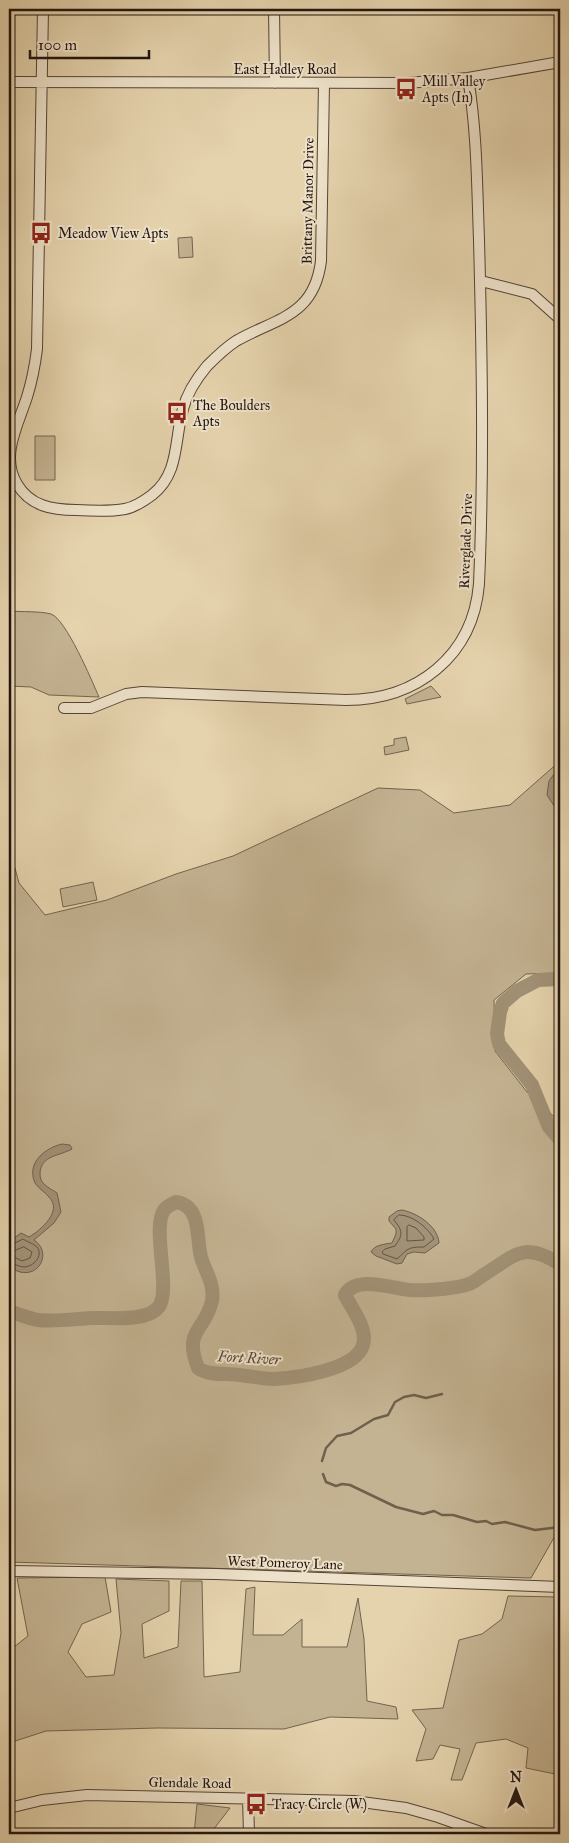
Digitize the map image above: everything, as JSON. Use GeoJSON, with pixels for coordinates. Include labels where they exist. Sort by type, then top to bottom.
{"type":"FeatureCollection","features":[{"type":"Feature","properties":{"kind":"street"},"geometry":{"type":"LineString","coordinates":[[42,82],[44,9]]}},
{"type":"Feature","properties":{"kind":"street"},"geometry":{"type":"LineString","coordinates":[[274,9],[275,83]]}},
{"type":"Feature","properties":{"kind":"street","name":"East Hadley Road"},"geometry":{"type":"LineString","coordinates":[[9,82],[407,83],[468,78],[560,62]]}},
{"type":"Feature","properties":{"kind":"street","name":"Riverglade Drive"},"geometry":{"type":"LineString","coordinates":[[64,708],[91,708],[126,694],[147,692],[346,700],[383,697],[409,688],[426,678],[444,664],[457,648],[468,628],[479,593],[483,405],[476,148],[468,78]]}},
{"type":"Feature","properties":{"kind":"street","name":"Brittany Manor Drive"},"geometry":{"type":"LineString","coordinates":[[42,82],[37,349],[31,385],[12,442],[10,457],[11,469],[17,484],[27,496],[37,504],[55,509],[122,509],[138,504],[158,490],[171,470],[177,451],[184,406],[202,372],[232,344],[284,319],[294,312],[310,294],[317,280],[321,260],[324,83]]}},
{"type":"Feature","properties":{"kind":"street"},"geometry":{"type":"LineString","coordinates":[[481,281],[532,294],[560,318]]}},
{"type":"Feature","properties":{"kind":"street","name":"West Pomeroy Lane"},"geometry":{"type":"LineString","coordinates":[[9,1570],[216,1574],[560,1587]]}},
{"type":"Feature","properties":{"kind":"street","name":"Glendale Road"},"geometry":{"type":"LineString","coordinates":[[9,1808],[42,1800],[87,1796],[354,1801],[406,1808],[486,1834]]}},
{"type":"Feature","properties":{"kind":"street"},"geometry":{"type":"LineString","coordinates":[[248,1798],[249,1834]]}},
{"type":"Feature","properties":{"kind":"shaded area"},"geometry":{"type":"Polygon","coordinates":[[[192,237],[193,257],[179,258],[178,238],[192,237]]]}},
{"type":"Feature","properties":{"kind":"shaded area"},"geometry":{"type":"Polygon","coordinates":[[[35,436],[55,436],[55,480],[35,480],[35,436]]]}},
{"type":"Feature","properties":{"kind":"shaded area"},"geometry":{"type":"Polygon","coordinates":[[[9,611],[47,613],[57,618],[78,651],[99,697],[49,695],[31,687],[9,686],[9,611]]]}},
{"type":"Feature","properties":{"kind":"shaded area"},"geometry":{"type":"Polygon","coordinates":[[[431,686],[441,697],[407,704],[405,699],[431,686]]]}},
{"type":"Feature","properties":{"kind":"shaded area"},"geometry":{"type":"Polygon","coordinates":[[[406,737],[409,750],[385,755],[384,747],[394,745],[394,739],[406,737]]]}},
{"type":"Feature","properties":{"kind":"shaded area"},"geometry":{"type":"Polygon","coordinates":[[[560,761],[560,973],[526,974],[494,1000],[495,1051],[527,1092],[560,1122],[560,1527],[531,1578],[9,1562],[9,846],[19,883],[45,915],[107,900],[176,874],[233,856],[378,788],[420,790],[454,813],[510,805],[560,761]]]}},
{"type":"Feature","properties":{"kind":"shaded area"},"geometry":{"type":"Polygon","coordinates":[[[93,882],[97,900],[63,907],[60,889],[93,882]]]}},
{"type":"Feature","properties":{"kind":"shaded area"},"geometry":{"type":"Polygon","coordinates":[[[105,1577],[111,1612],[82,1624],[68,1652],[86,1677],[114,1675],[121,1633],[116,1579],[169,1581],[169,1611],[142,1624],[144,1658],[178,1647],[181,1581],[202,1581],[204,1677],[240,1672],[246,1589],[255,1587],[253,1635],[283,1635],[302,1619],[302,1647],[347,1647],[358,1598],[364,1639],[367,1701],[396,1707],[398,1719],[330,1717],[284,1729],[157,1728],[46,1731],[9,1743],[9,1696],[14,1680],[9,1651],[28,1636],[17,1578],[105,1577]]]}},
{"type":"Feature","properties":{"kind":"shaded area"},"geometry":{"type":"Polygon","coordinates":[[[508,1596],[560,1597],[560,1775],[526,1768],[528,1748],[506,1739],[476,1743],[462,1780],[451,1780],[460,1749],[440,1745],[433,1759],[416,1761],[426,1729],[412,1710],[443,1708],[459,1640],[482,1634],[502,1619],[508,1596]]]}},
{"type":"Feature","properties":{"kind":"shaded area"},"geometry":{"type":"Polygon","coordinates":[[[197,1804],[230,1808],[210,1834],[194,1834],[197,1804]]]}},
{"type":"Feature","properties":{"kind":"water"},"geometry":{"type":"Polygon","coordinates":[[[560,766],[560,815],[547,795],[549,781],[560,766]]]}},
{"type":"Feature","properties":{"kind":"water"},"geometry":{"type":"Polygon","coordinates":[[[62,1144],[70,1145],[72,1149],[47,1159],[41,1167],[40,1173],[43,1183],[57,1193],[61,1212],[54,1223],[34,1240],[39,1245],[43,1257],[38,1267],[27,1273],[19,1272],[9,1266],[9,1242],[21,1233],[29,1237],[34,1234],[49,1220],[53,1208],[53,1202],[35,1183],[33,1169],[35,1163],[49,1149],[62,1144]]]}},
{"type":"Feature","properties":{"kind":"water"},"geometry":{"type":"Polygon","coordinates":[[[402,1210],[426,1221],[435,1231],[439,1243],[425,1253],[414,1252],[407,1254],[402,1263],[397,1264],[376,1256],[371,1252],[377,1246],[392,1243],[396,1229],[389,1221],[389,1217],[402,1210]]]}},
{"type":"Feature","properties":{"kind":"waterway","name":"Fort River"},"geometry":{"type":"LineString","coordinates":[[560,979],[538,980],[517,991],[503,1003],[497,1034],[499,1044],[532,1085],[549,1127],[560,1140]]}},
{"type":"Feature","properties":{"kind":"waterway","name":"Fort River"},"geometry":{"type":"LineString","coordinates":[[9,1311],[38,1320],[51,1321],[128,1318],[138,1317],[155,1311],[160,1305],[163,1296],[160,1243],[161,1218],[164,1210],[176,1202],[184,1205],[194,1216],[201,1257],[212,1289],[213,1295],[209,1311],[194,1338],[193,1345],[198,1368],[212,1373],[270,1379],[284,1378],[324,1371],[349,1361],[358,1354],[364,1339],[358,1319],[345,1295],[350,1289],[357,1286],[374,1284],[409,1290],[460,1287],[473,1282],[506,1260],[521,1253],[529,1252],[538,1253],[560,1264]]}},
{"type":"Feature","properties":{"kind":"waterway"},"geometry":{"type":"LineString","coordinates":[[322,1461],[326,1448],[337,1436],[351,1433],[374,1419],[388,1415],[395,1402],[404,1397],[414,1395],[426,1398],[442,1394]]}},
{"type":"Feature","properties":{"kind":"waterway"},"geometry":{"type":"LineString","coordinates":[[323,1474],[326,1482],[336,1486],[342,1484],[350,1485],[396,1507],[423,1514],[434,1511],[442,1515],[453,1515],[477,1522],[486,1521],[492,1524],[505,1522],[535,1530],[560,1527]]}},
{"type":"Feature","properties":{"kind":"place","name":"Mill Valley Apts (In)"},"geometry":{"type":"Point","coordinates":[406,89]}},
{"type":"Feature","properties":{"kind":"place","name":"Meadow View Apts"},"geometry":{"type":"Point","coordinates":[41,233]}},
{"type":"Feature","properties":{"kind":"place","name":"The Boulders Apts"},"geometry":{"type":"Point","coordinates":[177,413]}},
{"type":"Feature","properties":{"kind":"place","name":"Tracy Circle (W)"},"geometry":{"type":"Point","coordinates":[256,1804]}}]}
